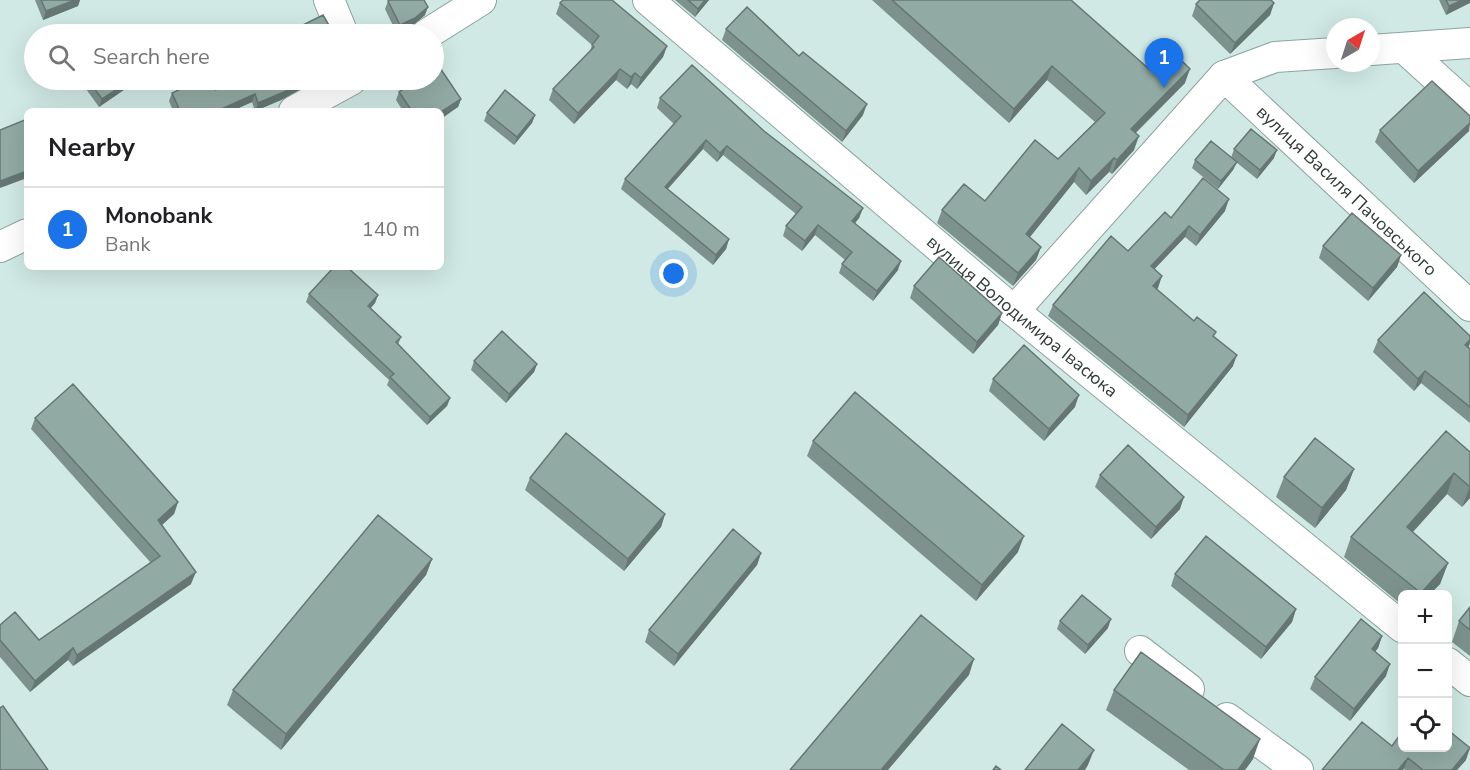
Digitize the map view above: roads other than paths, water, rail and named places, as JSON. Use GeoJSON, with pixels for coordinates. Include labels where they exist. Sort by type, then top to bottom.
{"type":"FeatureCollection","features":[{"type":"Feature","properties":{"kind":"street"},"geometry":{"type":"LineString","coordinates":[[329,0],[339,24]]}},
{"type":"Feature","properties":{"kind":"street"},"geometry":{"type":"LineString","coordinates":[[442,24],[481,0]]}},
{"type":"Feature","properties":{"kind":"street","name":"вулиця Володимира Івасюка"},"geometry":{"type":"LineString","coordinates":[[648,0],[1014,311],[1398,624]]}},
{"type":"Feature","properties":{"kind":"street"},"geometry":{"type":"LineString","coordinates":[[1380,49],[1470,43]]}},
{"type":"Feature","properties":{"kind":"street"},"geometry":{"type":"LineString","coordinates":[[1404,48],[1470,108]]}},
{"type":"Feature","properties":{"kind":"street"},"geometry":{"type":"LineString","coordinates":[[1014,311],[1224,76],[1275,57],[1326,54]]}},
{"type":"Feature","properties":{"kind":"street","name":"вулиця Василя Пачовського"},"geometry":{"type":"LineString","coordinates":[[1224,76],[1470,306]]}},
{"type":"Feature","properties":{"kind":"street"},"geometry":{"type":"LineString","coordinates":[[300,108],[333,90]]}},
{"type":"Feature","properties":{"kind":"street"},"geometry":{"type":"LineString","coordinates":[[0,247],[24,235]]}},
{"type":"Feature","properties":{"kind":"street"},"geometry":{"type":"LineString","coordinates":[[1140,651],[1298,770]]}},
{"type":"Feature","properties":{"kind":"street"},"geometry":{"type":"LineString","coordinates":[[1452,666],[1470,681]]}},
{"type":"Feature","properties":{"kind":"place","name":"Monobank"},"geometry":{"type":"Point","coordinates":[1164,88]}}]}
